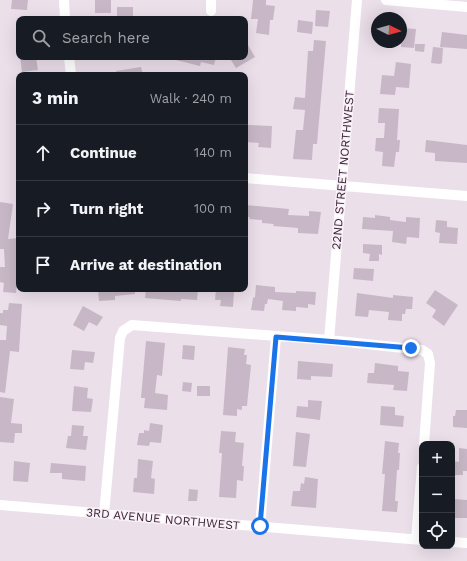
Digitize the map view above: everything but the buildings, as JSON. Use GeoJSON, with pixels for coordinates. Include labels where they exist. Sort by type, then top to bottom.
{"type":"FeatureCollection","features":[{"type":"Feature","properties":{"kind":"street"},"geometry":{"type":"LineString","coordinates":[[64,0],[65,16]]}},
{"type":"Feature","properties":{"kind":"street"},"geometry":{"type":"LineString","coordinates":[[211,0],[211,10]]}},
{"type":"Feature","properties":{"kind":"street","name":"22ND STREET NORTHWEST"},"geometry":{"type":"LineString","coordinates":[[329,340],[357,0]]}},
{"type":"Feature","properties":{"kind":"street"},"geometry":{"type":"LineString","coordinates":[[386,0],[467,6]]}},
{"type":"Feature","properties":{"kind":"street"},"geometry":{"type":"LineString","coordinates":[[69,60],[71,72]]}},
{"type":"Feature","properties":{"kind":"street"},"geometry":{"type":"LineString","coordinates":[[248,178],[467,196]]}},
{"type":"Feature","properties":{"kind":"street"},"geometry":{"type":"LineString","coordinates":[[104,514],[119,342],[123,331],[132,325],[329,340],[422,350],[426,352],[429,357],[430,366],[424,441]]}},
{"type":"Feature","properties":{"kind":"street"},"geometry":{"type":"LineString","coordinates":[[260,526],[276,337]]}},
{"type":"Feature","properties":{"kind":"street"},"geometry":{"type":"LineString","coordinates":[[420,513],[422,477]]}},
{"type":"Feature","properties":{"kind":"street","name":"3RD AVENUE NORTHWEST"},"geometry":{"type":"LineString","coordinates":[[0,505],[419,540]]}},
{"type":"Feature","properties":{"kind":"street"},"geometry":{"type":"LineString","coordinates":[[455,542],[467,543]]}},
{"type":"Feature","properties":{"kind":"route"},"geometry":{"type":"LineString","coordinates":[[260,526],[276,337],[329,340],[411,348]]}}]}
